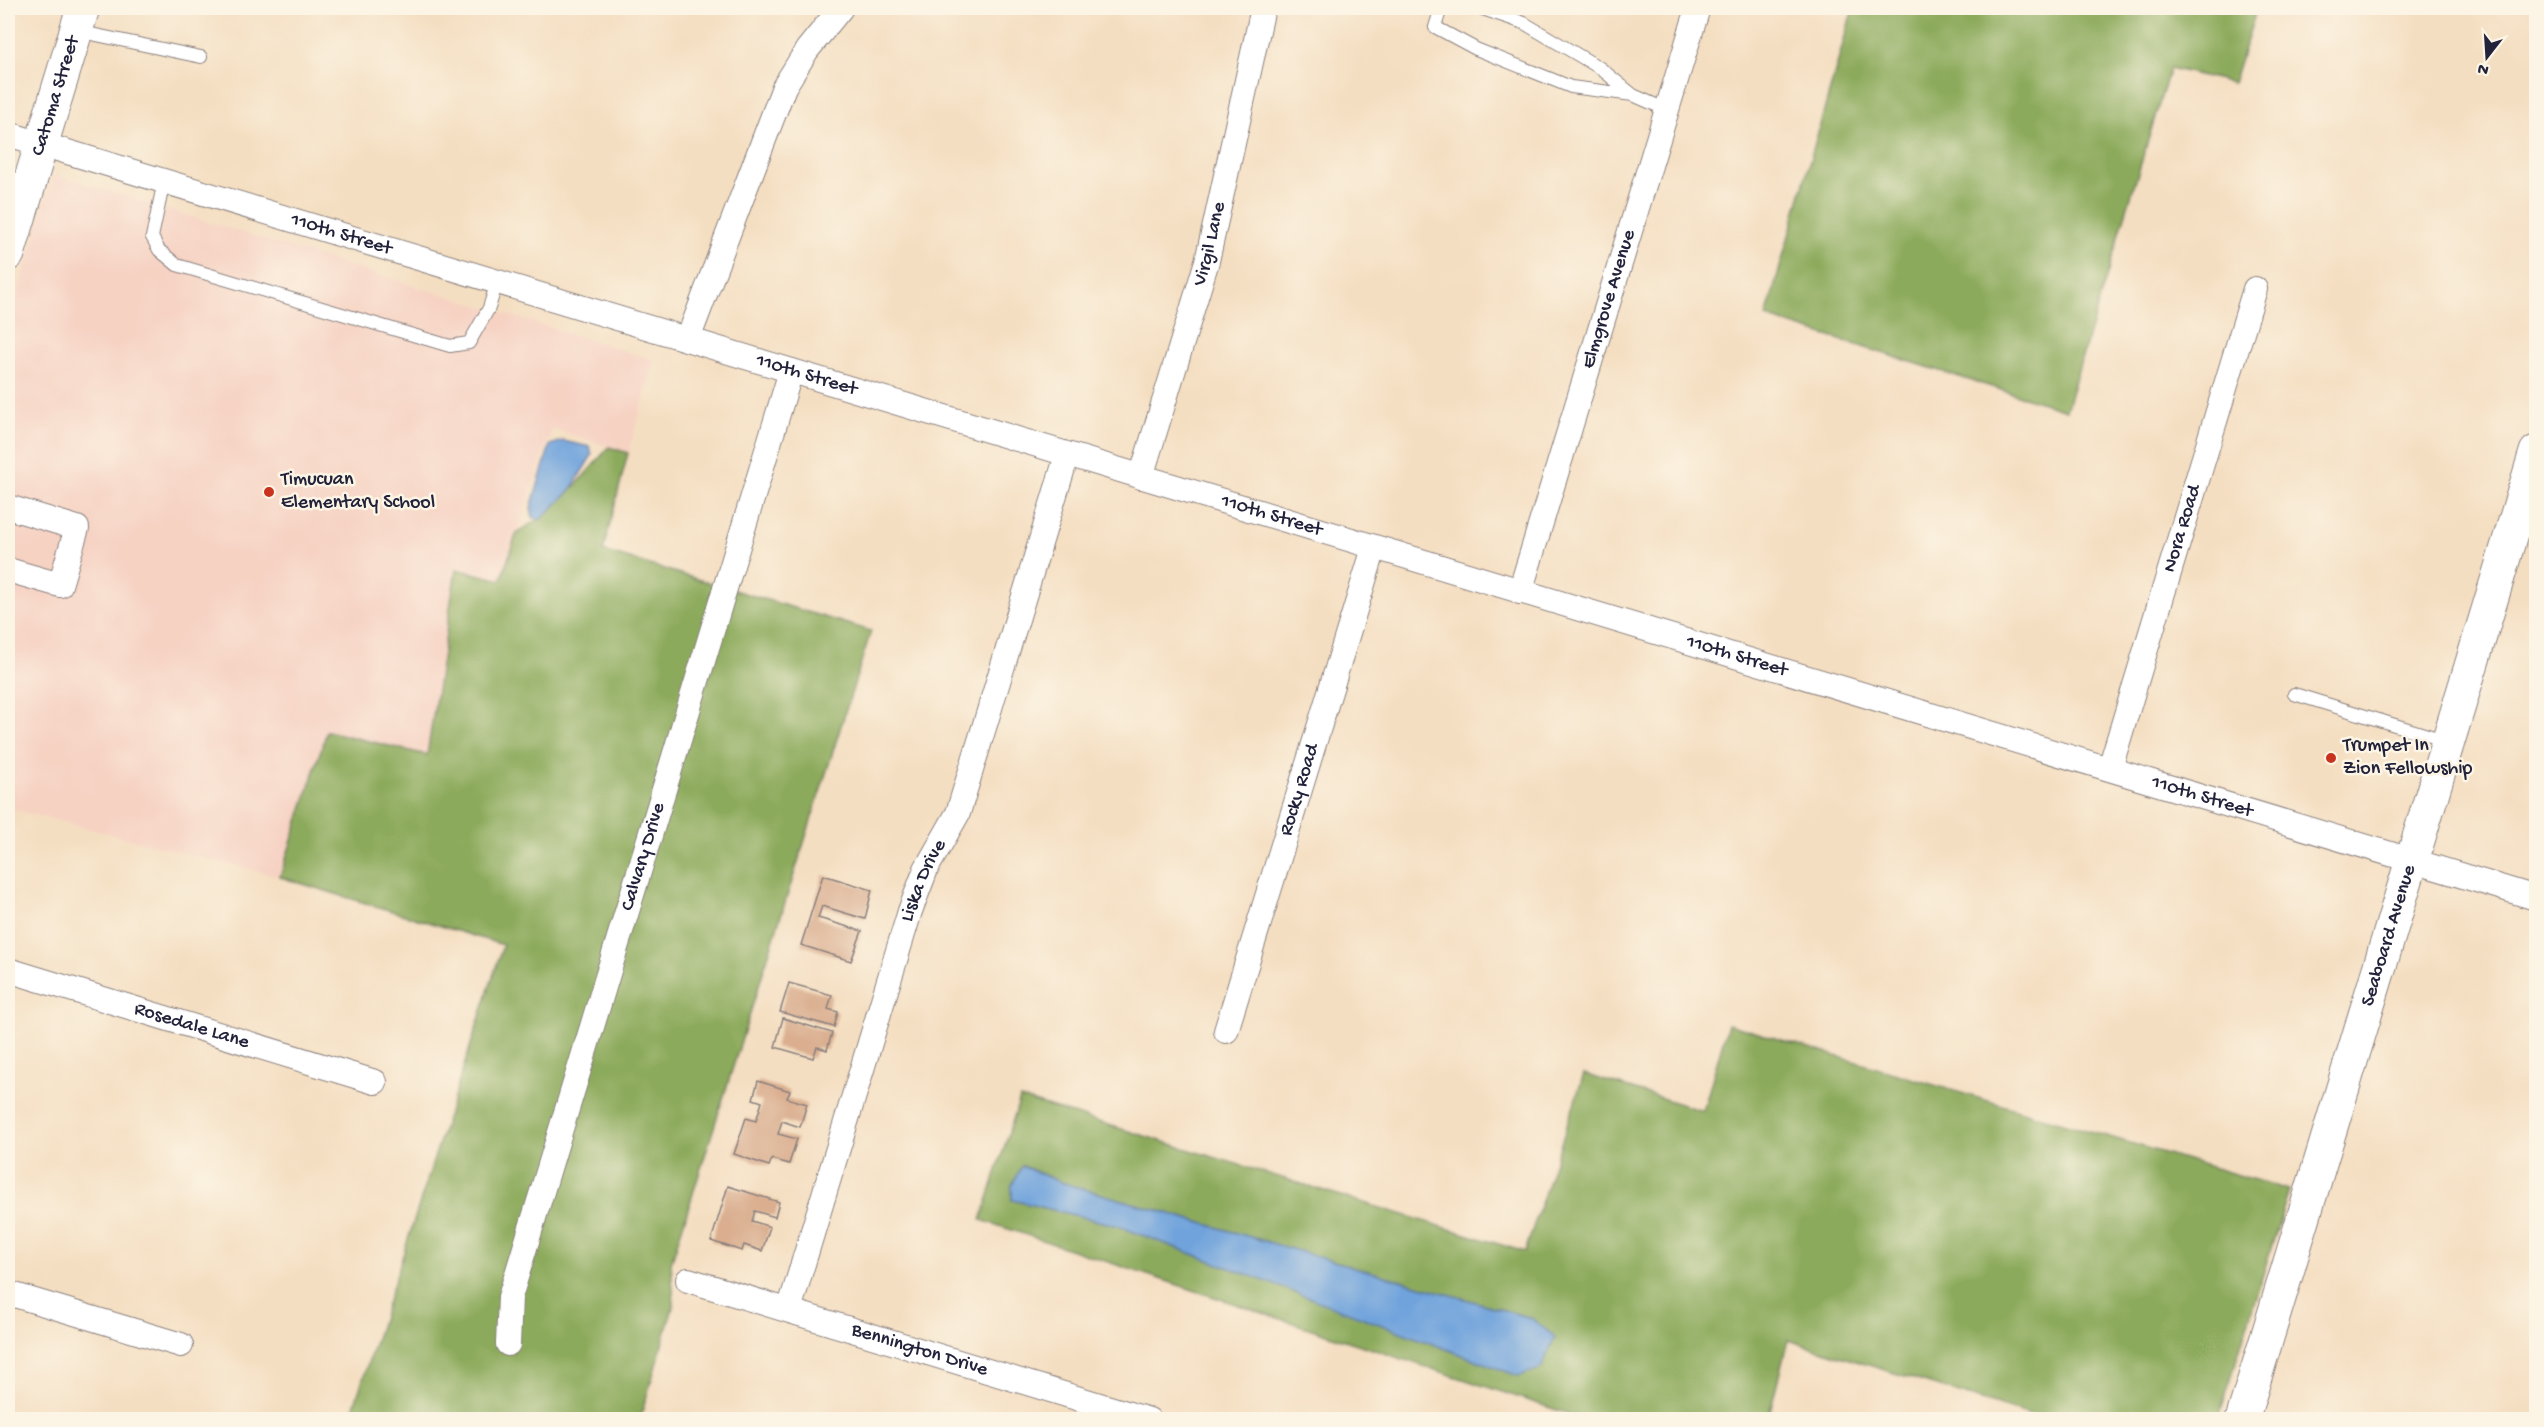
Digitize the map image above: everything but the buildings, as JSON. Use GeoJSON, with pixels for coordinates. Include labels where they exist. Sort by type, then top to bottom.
{"type":"FeatureCollection","features":[{"type":"Feature","properties":{"kind":"street"},"geometry":{"type":"LineString","coordinates":[[688,339],[784,87],[807,50],[841,8]]}},
{"type":"Feature","properties":{"kind":"street","name":"Virgil Lane"},"geometry":{"type":"LineString","coordinates":[[1141,477],[1207,261],[1263,8]]}},
{"type":"Feature","properties":{"kind":"street","name":"Elmgrove Avenue"},"geometry":{"type":"LineString","coordinates":[[1520,592],[1698,8]]}},
{"type":"Feature","properties":{"kind":"street","name":"Catoma Street"},"geometry":{"type":"LineString","coordinates":[[8,254],[80,19]]}},
{"type":"Feature","properties":{"kind":"street","name":"110th Street"},"geometry":{"type":"LineString","coordinates":[[8,134],[2536,898]]}},
{"type":"Feature","properties":{"kind":"street","name":"Nora Road"},"geometry":{"type":"LineString","coordinates":[[2110,768],[2255,289]]}},
{"type":"Feature","properties":{"kind":"street","name":"Calvary Drive"},"geometry":{"type":"LineString","coordinates":[[508,1344],[510,1297],[791,371]]}},
{"type":"Feature","properties":{"kind":"street","name":"Seaboard Avenue"},"geometry":{"type":"LineString","coordinates":[[2242,1419],[2536,452]]}},
{"type":"Feature","properties":{"kind":"street","name":"Liska Drive"},"geometry":{"type":"LineString","coordinates":[[789,1310],[910,911],[926,869],[958,813],[1067,455]]}},
{"type":"Feature","properties":{"kind":"street"},"geometry":{"type":"LineString","coordinates":[[8,507],[77,528],[60,585],[8,570]]}},
{"type":"Feature","properties":{"kind":"street","name":"Rocky Road"},"geometry":{"type":"LineString","coordinates":[[1226,1031],[1374,548]]}},
{"type":"Feature","properties":{"kind":"street","name":"Rosedale Lane"},"geometry":{"type":"LineString","coordinates":[[8,970],[375,1082]]}},
{"type":"Feature","properties":{"kind":"street","name":"Bennington Drive"},"geometry":{"type":"LineString","coordinates":[[688,1280],[1149,1419]]}},
{"type":"Feature","properties":{"kind":"street"},"geometry":{"type":"LineString","coordinates":[[8,1293],[181,1345]]}},
{"type":"Feature","properties":{"kind":"lane"},"geometry":{"type":"LineString","coordinates":[[1441,8],[1435,27],[1476,49],[1571,87],[1633,95]]}},
{"type":"Feature","properties":{"kind":"lane"},"geometry":{"type":"LineString","coordinates":[[1480,8],[1534,29],[1600,68],[1633,95],[1667,110]]}},
{"type":"Feature","properties":{"kind":"lane"},"geometry":{"type":"LineString","coordinates":[[80,19],[201,57]]}},
{"type":"Feature","properties":{"kind":"lane"},"geometry":{"type":"LineString","coordinates":[[164,181],[152,237],[159,250],[177,265],[188,269],[450,346],[469,343],[474,337],[490,306],[497,282]]}},
{"type":"Feature","properties":{"kind":"lane"},"geometry":{"type":"LineString","coordinates":[[2294,694],[2448,741]]}},
{"type":"Feature","properties":{"kind":"shaded area","name":"Timucuan Elementary School"},"geometry":{"type":"Polygon","coordinates":[[[53,174],[655,360],[628,453],[552,428],[501,580],[456,569],[427,755],[327,731],[280,877],[8,808],[8,325],[53,174]]]}},
{"type":"Feature","properties":{"kind":"green space"},"geometry":{"type":"Polygon","coordinates":[[[1853,8],[2257,8],[2233,83],[2170,68],[2066,410],[1766,317],[1853,8]]]}},
{"type":"Feature","properties":{"kind":"green space"},"geometry":{"type":"Polygon","coordinates":[[[609,447],[628,453],[603,551],[871,631],[671,1263],[674,1304],[640,1419],[350,1419],[503,945],[280,877],[327,731],[427,755],[456,569],[501,580],[517,532],[556,505],[609,447]]]}},
{"type":"Feature","properties":{"kind":"green space"},"geometry":{"type":"Polygon","coordinates":[[[1728,1024],[2289,1190],[2218,1420],[2043,1419],[1788,1340],[1768,1419],[1584,1419],[981,1220],[1020,1098],[1525,1252],[1584,1074],[1703,1111],[1728,1024]],[[1023,1166],[1012,1185],[1012,1200],[1115,1225],[1060,1182],[1023,1166]]]}},
{"type":"Feature","properties":{"kind":"water"},"geometry":{"type":"Polygon","coordinates":[[[563,441],[590,447],[592,455],[570,491],[540,520],[533,518],[531,508],[550,445],[563,441]]]}},
{"type":"Feature","properties":{"kind":"water"},"geometry":{"type":"Polygon","coordinates":[[[1022,1166],[1060,1182],[1531,1318],[1555,1337],[1541,1369],[1518,1376],[1115,1225],[1012,1200],[1012,1185],[1022,1166]]]}},
{"type":"Feature","properties":{"kind":"place","name":"Timucuan Elementary School"},"geometry":{"type":"Point","coordinates":[269,492]}},
{"type":"Feature","properties":{"kind":"place","name":"Trumpet In Zion Fellowship"},"geometry":{"type":"Point","coordinates":[2331,758]}}]}
